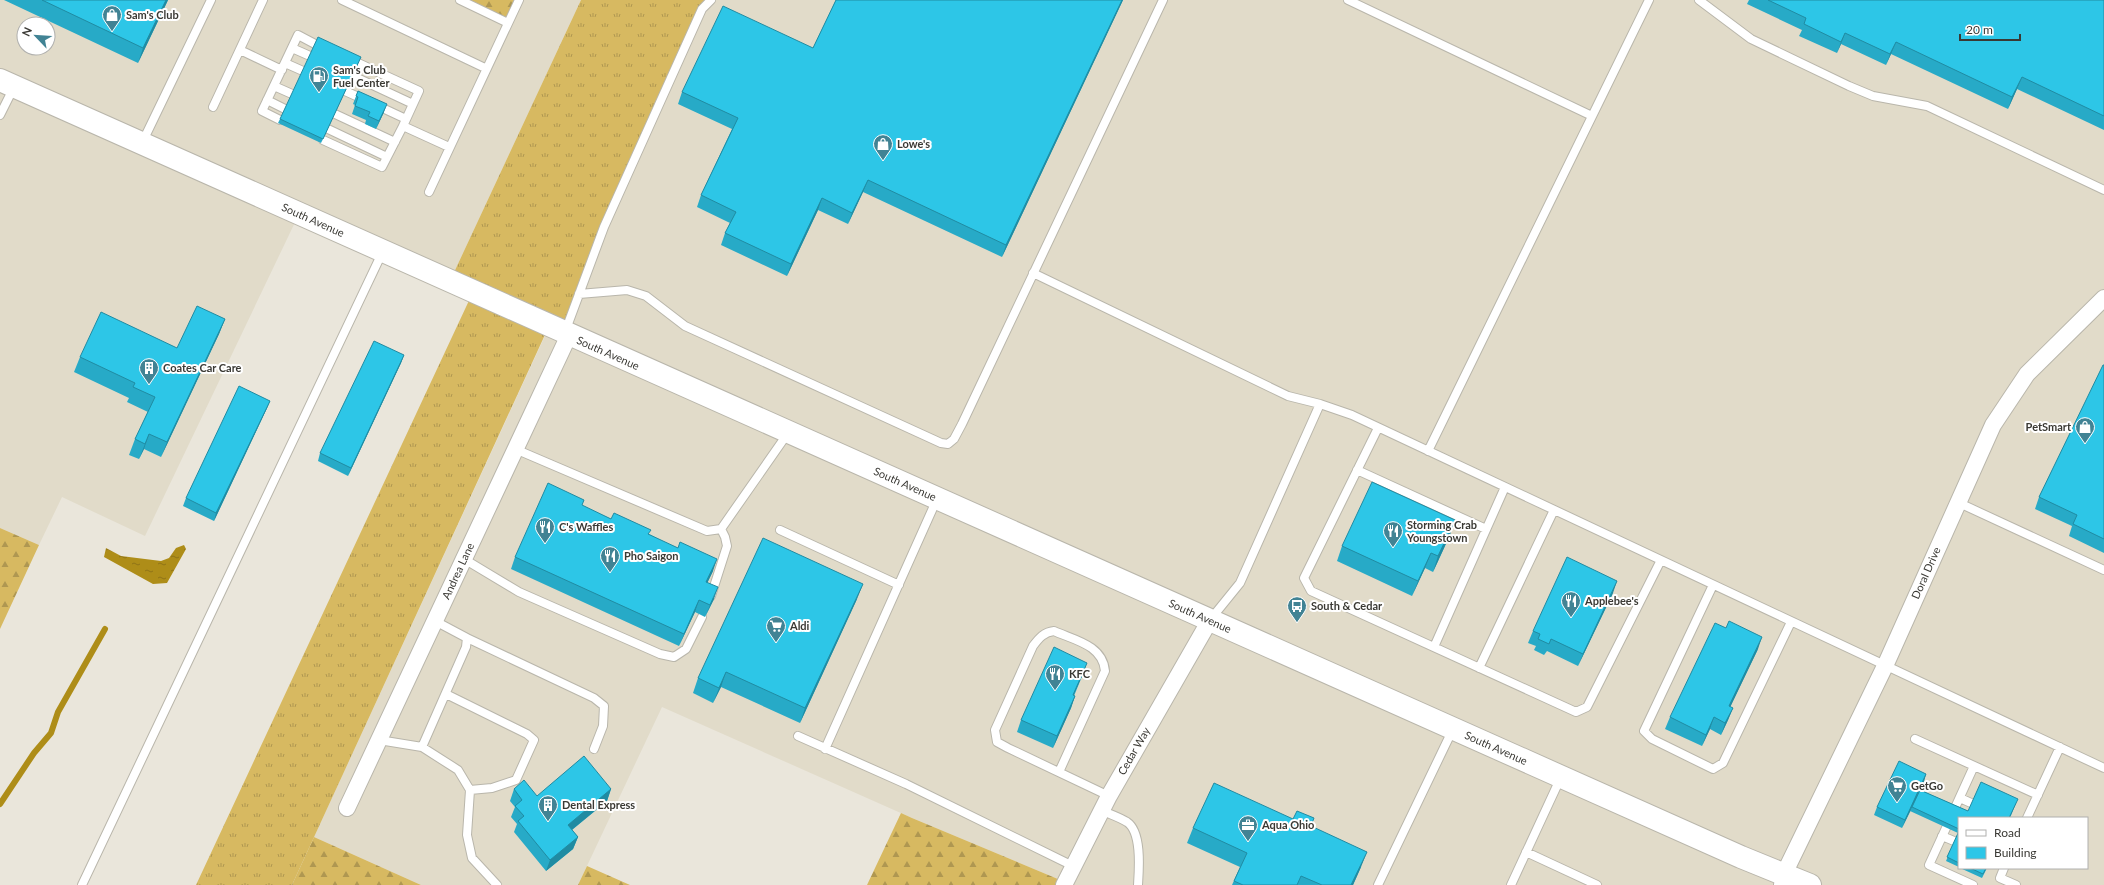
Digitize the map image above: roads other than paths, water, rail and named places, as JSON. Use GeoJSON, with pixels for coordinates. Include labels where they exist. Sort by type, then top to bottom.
{"type":"FeatureCollection","features":[{"type":"Feature","properties":{"kind":"main road","name":"South Avenue"},"geometry":{"type":"LineString","coordinates":[[7,83],[1741,857],[1780,881],[1810,885]]}},
{"type":"Feature","properties":{"kind":"street","name":"Doral Drive"},"geometry":{"type":"LineString","coordinates":[[1780,881],[1885,666],[1993,425],[2010,397],[2046,353],[2104,298]]}},
{"type":"Feature","properties":{"kind":"street","name":"Andrea Lane"},"geometry":{"type":"LineString","coordinates":[[347,808],[464,559],[567,334]]}},
{"type":"Feature","properties":{"kind":"street","name":"Cedar Way"},"geometry":{"type":"LineString","coordinates":[[1064,885],[1101,810],[1210,620]]}},
{"type":"Feature","properties":{"kind":"lane"},"geometry":{"type":"LineString","coordinates":[[142,144],[211,0]]}},
{"type":"Feature","properties":{"kind":"lane"},"geometry":{"type":"LineString","coordinates":[[213,107],[263,0]]}},
{"type":"Feature","properties":{"kind":"lane"},"geometry":{"type":"LineString","coordinates":[[342,0],[485,68]]}},
{"type":"Feature","properties":{"kind":"lane"},"geometry":{"type":"LineString","coordinates":[[460,0],[508,23]]}},
{"type":"Feature","properties":{"kind":"lane"},"geometry":{"type":"LineString","coordinates":[[428,192],[485,68],[519,0]]}},
{"type":"Feature","properties":{"kind":"lane"},"geometry":{"type":"LineString","coordinates":[[567,334],[579,294],[604,227],[702,9],[711,0]]}},
{"type":"Feature","properties":{"kind":"lane"},"geometry":{"type":"LineString","coordinates":[[579,294],[627,290],[646,296],[685,326],[941,443],[948,444],[954,440],[962,424],[1163,0]]}},
{"type":"Feature","properties":{"kind":"lane"},"geometry":{"type":"LineString","coordinates":[[1348,0],[1592,116]]}},
{"type":"Feature","properties":{"kind":"lane"},"geometry":{"type":"LineString","coordinates":[[1428,451],[1649,0]]}},
{"type":"Feature","properties":{"kind":"lane"},"geometry":{"type":"LineString","coordinates":[[1698,0],[1751,39],[1849,86],[1872,96],[1927,106],[2104,190]]}},
{"type":"Feature","properties":{"kind":"lane"},"geometry":{"type":"LineString","coordinates":[[280,120],[262,111],[267,100],[298,36],[315,44]]}},
{"type":"Feature","properties":{"kind":"lane"},"geometry":{"type":"LineString","coordinates":[[292,48],[310,56]]}},
{"type":"Feature","properties":{"kind":"lane"},"geometry":{"type":"LineString","coordinates":[[240,50],[283,66],[303,71]]}},
{"type":"Feature","properties":{"kind":"lane"},"geometry":{"type":"LineString","coordinates":[[323,140],[382,167],[419,91],[358,63]]}},
{"type":"Feature","properties":{"kind":"lane"},"geometry":{"type":"LineString","coordinates":[[352,76],[413,104]]}},
{"type":"Feature","properties":{"kind":"lane"},"geometry":{"type":"LineString","coordinates":[[0,115],[7,83]]}},
{"type":"Feature","properties":{"kind":"lane"},"geometry":{"type":"LineString","coordinates":[[274,86],[292,94]]}},
{"type":"Feature","properties":{"kind":"lane"},"geometry":{"type":"LineString","coordinates":[[345,91],[449,147]]}},
{"type":"Feature","properties":{"kind":"lane"},"geometry":{"type":"LineString","coordinates":[[267,100],[285,109]]}},
{"type":"Feature","properties":{"kind":"lane"},"geometry":{"type":"LineString","coordinates":[[335,114],[395,142]]}},
{"type":"Feature","properties":{"kind":"lane"},"geometry":{"type":"LineString","coordinates":[[328,129],[387,157]]}},
{"type":"Feature","properties":{"kind":"lane"},"geometry":{"type":"LineString","coordinates":[[82,885],[383,251]]}},
{"type":"Feature","properties":{"kind":"lane"},"geometry":{"type":"LineString","coordinates":[[1033,273],[1288,396],[1320,404],[1352,415],[2104,768]]}},
{"type":"Feature","properties":{"kind":"lane"},"geometry":{"type":"LineString","coordinates":[[1210,620],[1240,583],[1320,404]]}},
{"type":"Feature","properties":{"kind":"lane"},"geometry":{"type":"LineString","coordinates":[[1378,428],[1304,578],[1311,591],[1576,712],[1587,707],[1661,560]]}},
{"type":"Feature","properties":{"kind":"lane"},"geometry":{"type":"LineString","coordinates":[[515,449],[707,531],[721,529],[788,432]]}},
{"type":"Feature","properties":{"kind":"lane"},"geometry":{"type":"LineString","coordinates":[[1357,470],[1486,529]]}},
{"type":"Feature","properties":{"kind":"lane"},"geometry":{"type":"LineString","coordinates":[[1434,647],[1505,487]]}},
{"type":"Feature","properties":{"kind":"lane"},"geometry":{"type":"LineString","coordinates":[[825,748],[937,498]]}},
{"type":"Feature","properties":{"kind":"lane"},"geometry":{"type":"LineString","coordinates":[[1958,502],[2104,570]]}},
{"type":"Feature","properties":{"kind":"lane"},"geometry":{"type":"LineString","coordinates":[[1479,668],[1554,510]]}},
{"type":"Feature","properties":{"kind":"lane"},"geometry":{"type":"LineString","coordinates":[[711,597],[727,546],[721,529]]}},
{"type":"Feature","properties":{"kind":"lane"},"geometry":{"type":"LineString","coordinates":[[780,530],[899,585]]}},
{"type":"Feature","properties":{"kind":"lane"},"geometry":{"type":"LineString","coordinates":[[464,559],[519,592],[660,654],[674,656],[686,649],[702,618]]}},
{"type":"Feature","properties":{"kind":"lane"},"geometry":{"type":"LineString","coordinates":[[1713,585],[1644,731],[1652,739],[1713,769],[1723,763],[1791,622]]}},
{"type":"Feature","properties":{"kind":"lane"},"geometry":{"type":"LineString","coordinates":[[435,620],[467,638],[594,698],[604,706],[603,726],[594,748]]}},
{"type":"Feature","properties":{"kind":"lane"},"geometry":{"type":"LineString","coordinates":[[1059,772],[1106,671],[1104,661],[1095,648],[1054,631],[1049,631],[1040,637],[1034,646],[995,730],[998,742],[1059,772],[1109,796]]}},
{"type":"Feature","properties":{"kind":"lane"},"geometry":{"type":"LineString","coordinates":[[422,747],[466,647],[467,638]]}},
{"type":"Feature","properties":{"kind":"lane"},"geometry":{"type":"LineString","coordinates":[[446,694],[527,734],[534,740],[516,780],[492,788],[470,790]]}},
{"type":"Feature","properties":{"kind":"lane"},"geometry":{"type":"LineString","coordinates":[[1378,885],[1453,728]]}},
{"type":"Feature","properties":{"kind":"lane"},"geometry":{"type":"LineString","coordinates":[[798,736],[906,784],[1073,866]]}},
{"type":"Feature","properties":{"kind":"lane"},"geometry":{"type":"LineString","coordinates":[[1915,739],[2038,795]]}},
{"type":"Feature","properties":{"kind":"lane"},"geometry":{"type":"LineString","coordinates":[[379,740],[422,747],[458,770],[470,790],[468,835],[472,858],[497,885]]}},
{"type":"Feature","properties":{"kind":"lane"},"geometry":{"type":"LineString","coordinates":[[2027,817],[2060,747]]}},
{"type":"Feature","properties":{"kind":"lane"},"geometry":{"type":"LineString","coordinates":[[1954,810],[1974,766]]}},
{"type":"Feature","properties":{"kind":"lane"},"geometry":{"type":"LineString","coordinates":[[1511,885],[1561,777]]}},
{"type":"Feature","properties":{"kind":"lane"},"geometry":{"type":"LineString","coordinates":[[1960,798],[1972,803]]}},
{"type":"Feature","properties":{"kind":"lane"},"geometry":{"type":"LineString","coordinates":[[1101,810],[1128,823],[1137,839],[1140,861],[1138,885]]}},
{"type":"Feature","properties":{"kind":"lane"},"geometry":{"type":"LineString","coordinates":[[1946,828],[1929,865],[1973,885]]}},
{"type":"Feature","properties":{"kind":"lane"},"geometry":{"type":"LineString","coordinates":[[1942,836],[1954,841]]}},
{"type":"Feature","properties":{"kind":"lane"},"geometry":{"type":"LineString","coordinates":[[1526,852],[1596,885]]}},
{"type":"Feature","properties":{"kind":"lane"},"geometry":{"type":"LineString","coordinates":[[2004,869],[1998,882],[2016,885]]}},
{"type":"Feature","properties":{"kind":"water"},"geometry":{"type":"Polygon","coordinates":[[[184,545],[186,549],[167,583],[153,584],[104,557],[106,548],[121,556],[161,561],[169,558],[176,548],[184,545]]]}},
{"type":"Feature","properties":{"kind":"waterway"},"geometry":{"type":"LineString","coordinates":[[0,804],[34,753],[51,733],[58,712],[105,629]]}},
{"type":"Feature","properties":{"kind":"place","name":"Sam's Club"},"geometry":{"type":"Point","coordinates":[112,32]}},
{"type":"Feature","properties":{"kind":"place","name":"Sam's Club Fuel Center"},"geometry":{"type":"Point","coordinates":[319,93]}},
{"type":"Feature","properties":{"kind":"place","name":"Lowe's"},"geometry":{"type":"Point","coordinates":[883,161]}},
{"type":"Feature","properties":{"kind":"place","name":"Coates Car Care"},"geometry":{"type":"Point","coordinates":[149,385]}},
{"type":"Feature","properties":{"kind":"place","name":"PetSmart"},"geometry":{"type":"Point","coordinates":[2085,444]}},
{"type":"Feature","properties":{"kind":"place","name":"C's Waffles"},"geometry":{"type":"Point","coordinates":[545,544]}},
{"type":"Feature","properties":{"kind":"place","name":"Storming Crab Youngstown"},"geometry":{"type":"Point","coordinates":[1393,548]}},
{"type":"Feature","properties":{"kind":"place","name":"Pho Saigon"},"geometry":{"type":"Point","coordinates":[610,573]}},
{"type":"Feature","properties":{"kind":"place","name":"Applebee's"},"geometry":{"type":"Point","coordinates":[1571,618]}},
{"type":"Feature","properties":{"kind":"place","name":"South & Cedar"},"geometry":{"type":"Point","coordinates":[1297,623]}},
{"type":"Feature","properties":{"kind":"place","name":"Aldi"},"geometry":{"type":"Point","coordinates":[776,643]}},
{"type":"Feature","properties":{"kind":"place","name":"KFC"},"geometry":{"type":"Point","coordinates":[1055,691]}},
{"type":"Feature","properties":{"kind":"place","name":"GetGo"},"geometry":{"type":"Point","coordinates":[1897,803]}},
{"type":"Feature","properties":{"kind":"place","name":"Dental Express"},"geometry":{"type":"Point","coordinates":[548,822]}},
{"type":"Feature","properties":{"kind":"place","name":"Aqua Ohio"},"geometry":{"type":"Point","coordinates":[1248,842]}}]}
